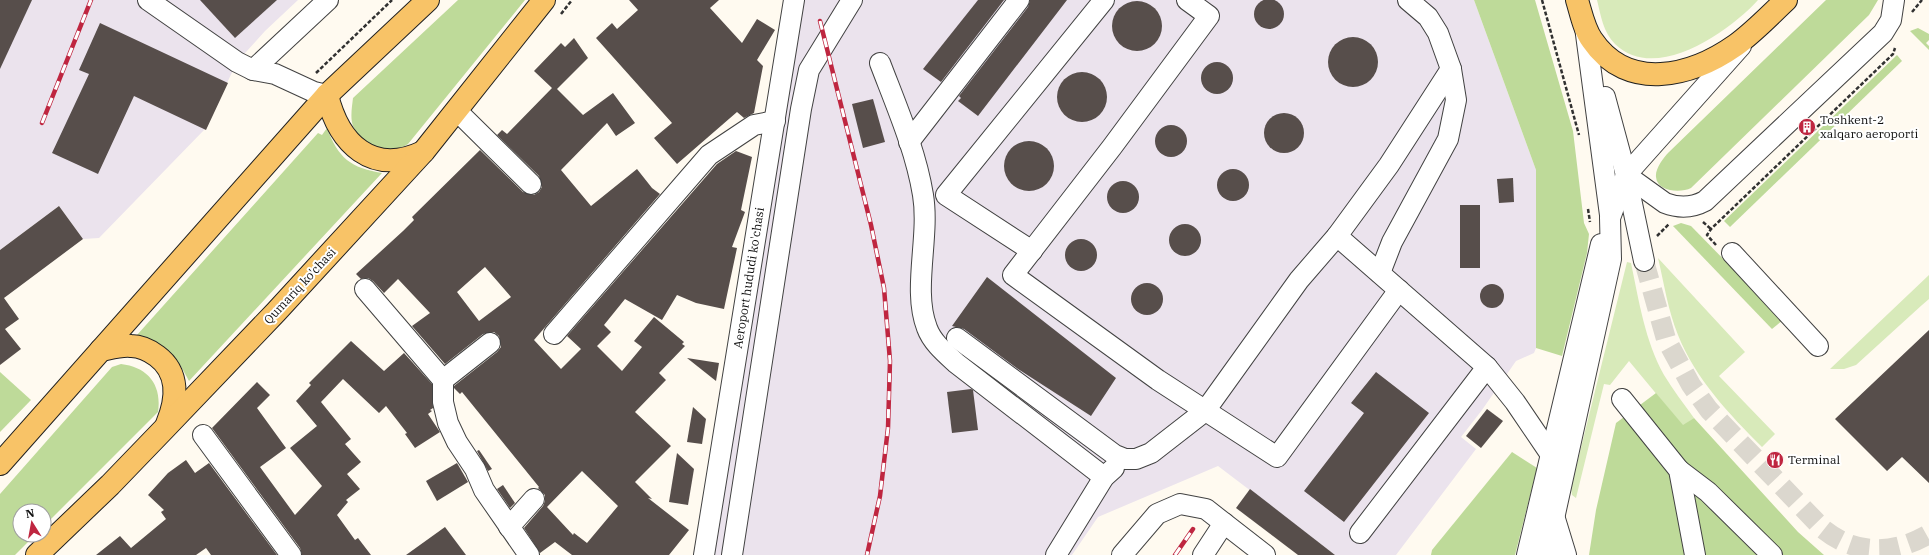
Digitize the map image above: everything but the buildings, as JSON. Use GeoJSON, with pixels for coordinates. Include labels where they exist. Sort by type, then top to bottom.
{"type":"FeatureCollection","features":[{"type":"Feature","properties":{"kind":"main road"},"geometry":{"type":"LineString","coordinates":[[0,464],[327,95],[428,0]]}},
{"type":"Feature","properties":{"kind":"main road","name":"Qumariq ko'chasi"},"geometry":{"type":"LineString","coordinates":[[37,555],[110,485],[165,428],[281,306],[424,151],[544,0]]}},
{"type":"Feature","properties":{"kind":"main road"},"geometry":{"type":"LineString","coordinates":[[1577,0],[1585,27],[1598,48],[1616,63],[1638,72],[1651,74],[1677,72],[1700,65],[1724,53],[1755,29],[1786,0]]}},
{"type":"Feature","properties":{"kind":"main road"},"geometry":{"type":"LineString","coordinates":[[1755,29],[1779,0]]}},
{"type":"Feature","properties":{"kind":"main road"},"geometry":{"type":"LineString","coordinates":[[327,95],[334,118],[346,138],[368,156],[380,160],[396,160],[410,157],[424,151]]}},
{"type":"Feature","properties":{"kind":"main road"},"geometry":{"type":"LineString","coordinates":[[100,350],[118,346],[143,348],[160,358],[174,382],[175,393],[173,410],[165,428]]}},
{"type":"Feature","properties":{"kind":"street"},"geometry":{"type":"LineString","coordinates":[[148,0],[237,62],[253,70],[275,74],[314,92],[327,95]]}},
{"type":"Feature","properties":{"kind":"street"},"geometry":{"type":"LineString","coordinates":[[253,70],[328,0]]}},
{"type":"Feature","properties":{"kind":"street","name":"Aeroport hududi ko'chasi"},"geometry":{"type":"LineString","coordinates":[[704,555],[794,0]]}},
{"type":"Feature","properties":{"kind":"street"},"geometry":{"type":"LineString","coordinates":[[732,555],[801,109],[809,70],[852,0]]}},
{"type":"Feature","properties":{"kind":"street"},"geometry":{"type":"LineString","coordinates":[[909,142],[1020,0]]}},
{"type":"Feature","properties":{"kind":"street"},"geometry":{"type":"LineString","coordinates":[[946,195],[1104,0]]}},
{"type":"Feature","properties":{"kind":"street"},"geometry":{"type":"LineString","coordinates":[[1187,0],[1209,16],[1112,147],[1013,275],[1158,380],[1277,457],[1399,290]]}},
{"type":"Feature","properties":{"kind":"street"},"geometry":{"type":"LineString","coordinates":[[1380,273],[1392,242],[1448,139],[1456,100],[1451,69],[1438,33],[1428,17],[1408,0]]}},
{"type":"Feature","properties":{"kind":"street"},"geometry":{"type":"LineString","coordinates":[[1626,175],[1665,203],[1671,205],[1694,206],[1705,201],[1883,33],[1891,20],[1894,0]]}},
{"type":"Feature","properties":{"kind":"street"},"geometry":{"type":"LineString","coordinates":[[1585,27],[1626,175],[1642,253]]}},
{"type":"Feature","properties":{"kind":"street"},"geometry":{"type":"LineString","coordinates":[[1546,555],[1611,259],[1585,27]]}},
{"type":"Feature","properties":{"kind":"street"},"geometry":{"type":"LineString","coordinates":[[1528,555],[1597,255],[1626,175],[1755,29]]}},
{"type":"Feature","properties":{"kind":"street"},"geometry":{"type":"LineString","coordinates":[[275,74],[282,43]]}},
{"type":"Feature","properties":{"kind":"street"},"geometry":{"type":"LineString","coordinates":[[880,63],[909,142],[923,196],[924,241],[921,291],[922,310],[927,329],[940,348],[956,363],[1104,477]]}},
{"type":"Feature","properties":{"kind":"street"},"geometry":{"type":"LineString","coordinates":[[957,338],[1115,455],[1125,459],[1136,459],[1151,453],[1205,411],[1299,280],[1337,236],[1389,164],[1451,69]]}},
{"type":"Feature","properties":{"kind":"street"},"geometry":{"type":"LineString","coordinates":[[457,111],[531,184]]}},
{"type":"Feature","properties":{"kind":"street"},"geometry":{"type":"LineString","coordinates":[[554,334],[709,155],[754,125],[775,121]]}},
{"type":"Feature","properties":{"kind":"street"},"geometry":{"type":"LineString","coordinates":[[923,196],[946,195],[1032,250]]}},
{"type":"Feature","properties":{"kind":"street"},"geometry":{"type":"LineString","coordinates":[[1337,236],[1399,290],[1485,369],[1550,460],[1553,522],[1560,555]]}},
{"type":"Feature","properties":{"kind":"street"},"geometry":{"type":"LineString","coordinates":[[1726,251],[1812,339]]}},
{"type":"Feature","properties":{"kind":"street"},"geometry":{"type":"LineString","coordinates":[[365,289],[443,380],[443,402],[451,429],[457,442],[475,469],[484,490],[529,555]]}},
{"type":"Feature","properties":{"kind":"street"},"geometry":{"type":"LineString","coordinates":[[443,380],[490,343]]}},
{"type":"Feature","properties":{"kind":"street"},"geometry":{"type":"LineString","coordinates":[[1360,534],[1485,369]]}},
{"type":"Feature","properties":{"kind":"street"},"geometry":{"type":"LineString","coordinates":[[1622,399],[1679,470],[1708,492],[1772,555]]}},
{"type":"Feature","properties":{"kind":"street"},"geometry":{"type":"LineString","coordinates":[[203,435],[291,555]]}},
{"type":"Feature","properties":{"kind":"street"},"geometry":{"type":"LineString","coordinates":[[1056,555],[1104,477],[1125,459]]}},
{"type":"Feature","properties":{"kind":"street"},"geometry":{"type":"LineString","coordinates":[[1679,470],[1695,555]]}},
{"type":"Feature","properties":{"kind":"street"},"geometry":{"type":"LineString","coordinates":[[510,527],[534,499]]}},
{"type":"Feature","properties":{"kind":"street"},"geometry":{"type":"LineString","coordinates":[[1122,555],[1157,514],[1180,504],[1206,509],[1265,555]]}},
{"type":"Feature","properties":{"kind":"street"},"geometry":{"type":"LineString","coordinates":[[1553,522],[1566,555]]}},
{"type":"Feature","properties":{"kind":"street"},"geometry":{"type":"LineString","coordinates":[[1203,555],[1224,523]]}},
{"type":"Feature","properties":{"kind":"path"},"geometry":{"type":"LineString","coordinates":[[302,86],[392,0]]}},
{"type":"Feature","properties":{"kind":"path"},"geometry":{"type":"LineString","coordinates":[[1542,0],[1580,140]]}},
{"type":"Feature","properties":{"kind":"path"},"geometry":{"type":"LineString","coordinates":[[1911,14],[1922,0]]}},
{"type":"Feature","properties":{"kind":"path"},"geometry":{"type":"LineString","coordinates":[[1726,251],[1708,237],[1707,234],[1711,229],[1893,54],[1895,47]]}},
{"type":"Feature","properties":{"kind":"path"},"geometry":{"type":"LineString","coordinates":[[1588,202],[1590,223],[1607,227]]}},
{"type":"Feature","properties":{"kind":"path"},"geometry":{"type":"LineString","coordinates":[[1698,217],[1711,229]]}},
{"type":"Feature","properties":{"kind":"path"},"geometry":{"type":"LineString","coordinates":[[1642,253],[1650,242],[1672,222]]}},
{"type":"Feature","properties":{"kind":"shaded area"},"geometry":{"type":"Polygon","coordinates":[[[0,0],[298,0],[265,31],[237,62],[205,129],[99,238],[83,239],[59,206],[0,250],[0,0]]]}},
{"type":"Feature","properties":{"kind":"shaded area"},"geometry":{"type":"Polygon","coordinates":[[[804,0],[1474,0],[1536,170],[1536,348],[1534,353],[1516,361],[1461,437],[1476,449],[1396,555],[1335,555],[1218,466],[1098,517],[1072,555],[714,555],[804,0]]]}},
{"type":"Feature","properties":{"kind":"green space"},"geometry":{"type":"Polygon","coordinates":[[[458,0],[525,0],[408,144],[401,148],[385,149],[370,144],[357,133],[353,126],[351,116],[353,98],[458,0]]]}},
{"type":"Feature","properties":{"kind":"green space"},"geometry":{"type":"Polygon","coordinates":[[[1474,0],[1535,0],[1573,131],[1584,223],[1589,234],[1587,253],[1562,356],[1536,348],[1536,170],[1474,0]]]}},
{"type":"Feature","properties":{"kind":"green space"},"geometry":{"type":"Polygon","coordinates":[[[1597,0],[1758,0],[1730,26],[1691,49],[1671,56],[1651,58],[1632,55],[1615,44],[1605,29],[1597,0]]]}},
{"type":"Feature","properties":{"kind":"green space"},"geometry":{"type":"Polygon","coordinates":[[[1826,0],[1878,0],[1869,15],[1691,188],[1676,191],[1660,186],[1657,182],[1656,174],[1660,164],[1667,154],[1826,0]]]}},
{"type":"Feature","properties":{"kind":"green space"},"geometry":{"type":"Polygon","coordinates":[[[1918,28],[1929,34],[1929,40],[1926,43],[1929,46],[1929,50],[1910,31],[1918,28]]]}},
{"type":"Feature","properties":{"kind":"green space"},"geometry":{"type":"Polygon","coordinates":[[[1897,55],[1902,61],[1730,227],[1724,221],[1897,55]]]}},
{"type":"Feature","properties":{"kind":"green space"},"geometry":{"type":"Polygon","coordinates":[[[327,128],[336,147],[347,160],[362,168],[382,173],[189,381],[179,364],[169,352],[155,342],[137,335],[318,133],[322,135],[327,128]]]}},
{"type":"Feature","properties":{"kind":"green space"},"geometry":{"type":"Polygon","coordinates":[[[1681,223],[1691,226],[1783,320],[1772,329],[1673,226],[1681,223]]]}},
{"type":"Feature","properties":{"kind":"green space"},"geometry":{"type":"Polygon","coordinates":[[[1658,258],[1745,352],[1719,376],[1775,434],[1762,447],[1737,422],[1714,395],[1703,381],[1685,351],[1678,335],[1666,297],[1658,258]]]}},
{"type":"Feature","properties":{"kind":"green space"},"geometry":{"type":"Polygon","coordinates":[[[1627,262],[1631,263],[1643,320],[1657,362],[1667,381],[1694,418],[1683,426],[1629,361],[1610,385],[1604,384],[1576,498],[1572,495],[1571,488],[1627,262]]]}},
{"type":"Feature","properties":{"kind":"green space"},"geometry":{"type":"Polygon","coordinates":[[[1929,275],[1929,299],[1856,365],[1844,369],[1830,369],[1929,275]]]}},
{"type":"Feature","properties":{"kind":"green space"},"geometry":{"type":"Polygon","coordinates":[[[121,364],[131,366],[146,373],[155,386],[158,394],[158,412],[52,518],[52,503],[12,503],[12,543],[27,543],[15,555],[0,555],[0,494],[112,367],[121,364]]]}},
{"type":"Feature","properties":{"kind":"green space"},"geometry":{"type":"Polygon","coordinates":[[[0,372],[31,400],[0,432],[0,372]]]}},
{"type":"Feature","properties":{"kind":"green space"},"geometry":{"type":"Polygon","coordinates":[[[1656,393],[1683,425],[1694,418],[1798,532],[1824,555],[1589,555],[1596,510],[1616,423],[1656,393]]]}},
{"type":"Feature","properties":{"kind":"green space"},"geometry":{"type":"Polygon","coordinates":[[[1512,452],[1537,468],[1515,555],[1431,555],[1432,550],[1512,452]]]}},
{"type":"Feature","properties":{"kind":"tunnel"},"geometry":{"type":"LineString","coordinates":[[1644,261],[1666,339],[1691,385],[1709,410],[1823,529],[1835,538],[1848,544],[1861,548],[1874,549],[1888,549],[1902,546],[1929,534]]}},
{"type":"Feature","properties":{"kind":"railway"},"geometry":{"type":"LineString","coordinates":[[42,123],[91,0]]}},
{"type":"Feature","properties":{"kind":"railway"},"geometry":{"type":"LineString","coordinates":[[820,21],[871,225],[884,288],[890,361],[888,428],[880,496],[867,555]]}},
{"type":"Feature","properties":{"kind":"railway"},"geometry":{"type":"LineString","coordinates":[[1175,555],[1193,529]]}},
{"type":"Feature","properties":{"kind":"place","name":"Toshkent-2 xalqaro aeroporti"},"geometry":{"type":"Point","coordinates":[1807,127]}},
{"type":"Feature","properties":{"kind":"place","name":"Terminal"},"geometry":{"type":"Point","coordinates":[1775,460]}}]}
